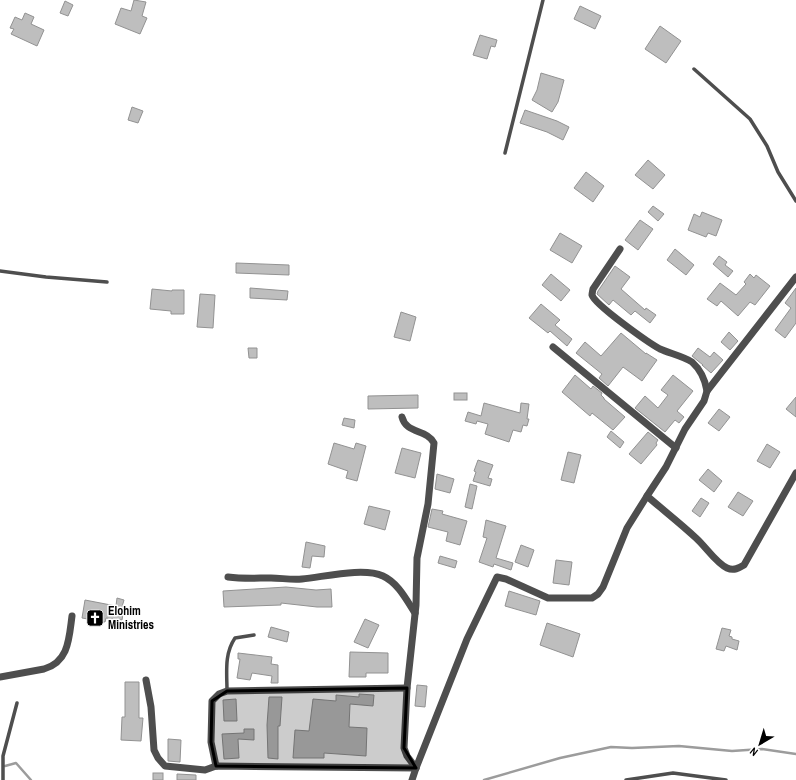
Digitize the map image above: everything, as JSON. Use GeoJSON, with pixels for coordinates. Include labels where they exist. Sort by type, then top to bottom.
{"type":"FeatureCollection","features":[{"type":"Feature","properties":{"kind":"street"},"geometry":{"type":"LineString","coordinates":[[620,249],[593,289],[592,295],[616,318],[653,344],[674,355],[690,360],[702,374],[707,391]]}},
{"type":"Feature","properties":{"kind":"street"},"geometry":{"type":"LineString","coordinates":[[412,780],[467,639],[497,577],[506,579],[548,598],[592,598],[598,594],[603,586],[627,528],[662,474],[704,401],[707,391],[796,277]]}},
{"type":"Feature","properties":{"kind":"street"},"geometry":{"type":"LineString","coordinates":[[553,347],[676,448]]}},
{"type":"Feature","properties":{"kind":"street"},"geometry":{"type":"LineString","coordinates":[[402,417],[403,422],[407,426],[426,434],[432,438],[434,443],[428,504],[417,558],[415,613],[407,688],[404,748],[407,756],[416,768]]}},
{"type":"Feature","properties":{"kind":"street"},"geometry":{"type":"LineString","coordinates":[[647,496],[708,548],[716,560],[728,568],[736,570],[744,565],[796,472]]}},
{"type":"Feature","properties":{"kind":"street"},"geometry":{"type":"LineString","coordinates":[[228,577],[241,579],[273,578],[292,580],[373,573],[384,577],[393,583],[415,613]]}},
{"type":"Feature","properties":{"kind":"street"},"geometry":{"type":"LineString","coordinates":[[0,677],[44,669],[58,662],[66,650],[72,616]]}},
{"type":"Feature","properties":{"kind":"street"},"geometry":{"type":"LineString","coordinates":[[146,680],[154,750],[158,758],[165,766],[205,770],[216,766],[416,768]]}},
{"type":"Feature","properties":{"kind":"street"},"geometry":{"type":"LineString","coordinates":[[216,766],[211,742],[212,701],[219,694],[228,691],[407,688]]}},
{"type":"Feature","properties":{"kind":"lane"},"geometry":{"type":"LineString","coordinates":[[505,153],[543,0]]}},
{"type":"Feature","properties":{"kind":"lane"},"geometry":{"type":"LineString","coordinates":[[694,68],[750,119],[767,146],[778,172],[796,201]]}},
{"type":"Feature","properties":{"kind":"lane"},"geometry":{"type":"LineString","coordinates":[[0,271],[46,277],[106,282]]}},
{"type":"Feature","properties":{"kind":"lane"},"geometry":{"type":"LineString","coordinates":[[228,691],[226,663],[230,645],[235,638],[254,635]]}},
{"type":"Feature","properties":{"kind":"lane"},"geometry":{"type":"LineString","coordinates":[[3,780],[3,756],[17,702]]}},
{"type":"Feature","properties":{"kind":"lane"},"geometry":{"type":"LineString","coordinates":[[626,780],[641,779],[673,772],[726,780]]}},
{"type":"Feature","properties":{"kind":"highlighted area"},"geometry":{"type":"Polygon","coordinates":[[[407,688],[404,748],[416,768],[216,766],[211,742],[212,701],[227,691],[407,688]]]}},
{"type":"Feature","properties":{"kind":"building"},"geometry":{"type":"Polygon","coordinates":[[[134,0],[146,2],[142,16],[147,18],[140,34],[115,24],[121,8],[131,11],[134,0]]]}},
{"type":"Feature","properties":{"kind":"building"},"geometry":{"type":"Polygon","coordinates":[[[65,1],[73,5],[68,16],[60,13],[65,1]]]}},
{"type":"Feature","properties":{"kind":"building"},"geometry":{"type":"Polygon","coordinates":[[[580,6],[601,16],[595,29],[574,19],[580,6]]]}},
{"type":"Feature","properties":{"kind":"building"},"geometry":{"type":"Polygon","coordinates":[[[25,13],[34,17],[31,24],[44,30],[37,46],[11,34],[14,29],[10,28],[15,17],[22,20],[25,13]]]}},
{"type":"Feature","properties":{"kind":"building"},"geometry":{"type":"Polygon","coordinates":[[[660,26],[681,41],[666,63],[645,49],[660,26]]]}},
{"type":"Feature","properties":{"kind":"building"},"geometry":{"type":"Polygon","coordinates":[[[480,35],[497,40],[495,47],[491,46],[487,59],[473,55],[480,35]]]}},
{"type":"Feature","properties":{"kind":"building"},"geometry":{"type":"Polygon","coordinates":[[[541,73],[564,80],[558,102],[552,112],[532,100],[537,90],[541,73]]]}},
{"type":"Feature","properties":{"kind":"building"},"geometry":{"type":"Polygon","coordinates":[[[132,107],[143,111],[138,123],[128,120],[132,107]]]}},
{"type":"Feature","properties":{"kind":"building"},"geometry":{"type":"Polygon","coordinates":[[[525,110],[557,121],[569,127],[563,140],[547,132],[520,123],[525,110]]]}},
{"type":"Feature","properties":{"kind":"building"},"geometry":{"type":"Polygon","coordinates":[[[648,160],[665,175],[653,189],[635,175],[648,160]]]}},
{"type":"Feature","properties":{"kind":"building"},"geometry":{"type":"Polygon","coordinates":[[[586,172],[604,186],[593,202],[574,188],[586,172]]]}},
{"type":"Feature","properties":{"kind":"building"},"geometry":{"type":"Polygon","coordinates":[[[653,206],[664,214],[658,221],[648,212],[653,206]]]}},
{"type":"Feature","properties":{"kind":"building"},"geometry":{"type":"Polygon","coordinates":[[[702,212],[722,220],[716,236],[708,233],[706,237],[688,230],[694,214],[700,217],[702,212]]]}},
{"type":"Feature","properties":{"kind":"building"},"geometry":{"type":"Polygon","coordinates":[[[640,220],[653,229],[638,250],[625,240],[640,220]]]}},
{"type":"Feature","properties":{"kind":"building"},"geometry":{"type":"Polygon","coordinates":[[[560,233],[582,246],[572,263],[550,250],[560,233]]]}},
{"type":"Feature","properties":{"kind":"building"},"geometry":{"type":"Polygon","coordinates":[[[675,249],[694,265],[686,275],[667,260],[675,249]]]}},
{"type":"Feature","properties":{"kind":"building"},"geometry":{"type":"Polygon","coordinates":[[[719,256],[727,262],[725,265],[733,271],[728,277],[713,264],[719,256]]]}},
{"type":"Feature","properties":{"kind":"building"},"geometry":{"type":"Polygon","coordinates":[[[236,263],[289,265],[289,275],[236,273],[236,263]]]}},
{"type":"Feature","properties":{"kind":"building"},"geometry":{"type":"Polygon","coordinates":[[[615,266],[630,277],[621,289],[645,310],[646,308],[656,315],[650,323],[635,311],[631,315],[613,300],[609,305],[597,294],[615,266]]]}},
{"type":"Feature","properties":{"kind":"building"},"geometry":{"type":"Polygon","coordinates":[[[551,274],[570,290],[561,301],[542,285],[551,274]]]}},
{"type":"Feature","properties":{"kind":"building"},"geometry":{"type":"Polygon","coordinates":[[[750,274],[754,278],[756,275],[770,286],[755,305],[750,302],[738,316],[721,301],[717,306],[707,299],[720,283],[736,295],[746,284],[744,282],[750,274]]]}},
{"type":"Feature","properties":{"kind":"building"},"geometry":{"type":"Polygon","coordinates":[[[250,288],[288,291],[287,300],[250,298],[250,288]]]}},
{"type":"Feature","properties":{"kind":"building"},"geometry":{"type":"Polygon","coordinates":[[[796,288],[796,323],[785,338],[775,330],[791,308],[785,303],[796,288]]]}},
{"type":"Feature","properties":{"kind":"building"},"geometry":{"type":"Polygon","coordinates":[[[152,289],[172,291],[184,290],[184,314],[171,314],[171,311],[150,309],[152,289]]]}},
{"type":"Feature","properties":{"kind":"building"},"geometry":{"type":"Polygon","coordinates":[[[200,294],[215,295],[213,328],[197,327],[200,294]]]}},
{"type":"Feature","properties":{"kind":"building"},"geometry":{"type":"Polygon","coordinates":[[[541,304],[560,320],[555,325],[572,339],[567,346],[550,331],[548,333],[529,318],[541,304]]]}},
{"type":"Feature","properties":{"kind":"building"},"geometry":{"type":"Polygon","coordinates":[[[401,312],[416,317],[410,341],[394,337],[401,312]]]}},
{"type":"Feature","properties":{"kind":"building"},"geometry":{"type":"Polygon","coordinates":[[[729,332],[738,341],[730,350],[721,342],[729,332]]]}},
{"type":"Feature","properties":{"kind":"building"},"geometry":{"type":"Polygon","coordinates":[[[621,333],[646,354],[657,360],[642,381],[623,367],[608,386],[599,378],[602,374],[576,353],[585,342],[601,356],[621,333]]]}},
{"type":"Feature","properties":{"kind":"building"},"geometry":{"type":"Polygon","coordinates":[[[248,348],[257,348],[257,358],[249,358],[248,348]]]}},
{"type":"Feature","properties":{"kind":"building"},"geometry":{"type":"Polygon","coordinates":[[[698,348],[710,357],[714,352],[723,360],[711,373],[692,356],[698,348]]]}},
{"type":"Feature","properties":{"kind":"building"},"geometry":{"type":"Polygon","coordinates":[[[575,375],[591,389],[593,386],[602,393],[601,395],[604,399],[625,417],[613,430],[592,413],[590,416],[562,392],[575,375]]]}},
{"type":"Feature","properties":{"kind":"building"},"geometry":{"type":"Polygon","coordinates":[[[673,375],[693,391],[677,411],[684,417],[679,423],[675,420],[665,432],[635,408],[645,396],[658,408],[668,395],[661,390],[673,375]]]}},
{"type":"Feature","properties":{"kind":"building"},"geometry":{"type":"Polygon","coordinates":[[[454,393],[467,393],[467,400],[454,400],[454,393]]]}},
{"type":"Feature","properties":{"kind":"building"},"geometry":{"type":"Polygon","coordinates":[[[418,395],[418,408],[368,409],[368,396],[418,395]]]}},
{"type":"Feature","properties":{"kind":"building"},"geometry":{"type":"Polygon","coordinates":[[[796,397],[796,417],[786,409],[796,397]]]}},
{"type":"Feature","properties":{"kind":"building"},"geometry":{"type":"Polygon","coordinates":[[[484,403],[520,413],[521,403],[529,404],[527,419],[529,419],[527,426],[523,425],[521,432],[513,430],[509,442],[485,434],[488,424],[477,421],[476,424],[465,421],[468,412],[481,416],[484,403]]]}},
{"type":"Feature","properties":{"kind":"building"},"geometry":{"type":"Polygon","coordinates":[[[719,409],[730,417],[719,431],[708,423],[719,409]]]}},
{"type":"Feature","properties":{"kind":"building"},"geometry":{"type":"Polygon","coordinates":[[[344,418],[355,420],[354,428],[342,425],[344,418]]]}},
{"type":"Feature","properties":{"kind":"building"},"geometry":{"type":"Polygon","coordinates":[[[611,431],[624,442],[620,448],[607,437],[611,431]]]}},
{"type":"Feature","properties":{"kind":"building"},"geometry":{"type":"Polygon","coordinates":[[[648,432],[658,440],[656,443],[657,445],[641,464],[629,454],[648,432]]]}},
{"type":"Feature","properties":{"kind":"building"},"geometry":{"type":"Polygon","coordinates":[[[334,443],[354,449],[356,443],[366,446],[357,481],[346,478],[348,471],[328,464],[334,443]]]}},
{"type":"Feature","properties":{"kind":"building"},"geometry":{"type":"Polygon","coordinates":[[[767,444],[780,452],[770,468],[757,461],[767,444]]]}},
{"type":"Feature","properties":{"kind":"building"},"geometry":{"type":"Polygon","coordinates":[[[402,448],[421,453],[415,478],[395,473],[402,448]]]}},
{"type":"Feature","properties":{"kind":"building"},"geometry":{"type":"Polygon","coordinates":[[[568,452],[581,455],[574,483],[561,480],[568,452]]]}},
{"type":"Feature","properties":{"kind":"building"},"geometry":{"type":"Polygon","coordinates":[[[478,460],[493,465],[488,478],[492,479],[490,486],[473,481],[476,472],[474,471],[478,460]]]}},
{"type":"Feature","properties":{"kind":"building"},"geometry":{"type":"Polygon","coordinates":[[[708,469],[722,481],[714,492],[699,480],[708,469]]]}},
{"type":"Feature","properties":{"kind":"building"},"geometry":{"type":"Polygon","coordinates":[[[437,474],[454,479],[450,493],[435,489],[437,474]]]}},
{"type":"Feature","properties":{"kind":"building"},"geometry":{"type":"Polygon","coordinates":[[[470,484],[477,486],[472,509],[465,507],[470,484]]]}},
{"type":"Feature","properties":{"kind":"building"},"geometry":{"type":"Polygon","coordinates":[[[738,492],[753,501],[743,516],[728,507],[738,492]]]}},
{"type":"Feature","properties":{"kind":"building"},"geometry":{"type":"Polygon","coordinates":[[[701,498],[709,503],[700,517],[692,511],[701,498]]]}},
{"type":"Feature","properties":{"kind":"building"},"geometry":{"type":"Polygon","coordinates":[[[369,506],[390,511],[385,530],[364,524],[369,506]]]}},
{"type":"Feature","properties":{"kind":"building"},"geometry":{"type":"Polygon","coordinates":[[[432,509],[443,511],[442,514],[467,521],[460,545],[446,541],[448,532],[428,527],[432,509]]]}},
{"type":"Feature","properties":{"kind":"building"},"geometry":{"type":"Polygon","coordinates":[[[486,520],[506,526],[496,558],[513,563],[511,570],[494,564],[493,567],[479,562],[487,538],[483,537],[486,520]]]}},
{"type":"Feature","properties":{"kind":"building"},"geometry":{"type":"Polygon","coordinates":[[[306,542],[325,546],[324,557],[312,556],[310,568],[302,567],[306,542]]]}},
{"type":"Feature","properties":{"kind":"building"},"geometry":{"type":"Polygon","coordinates":[[[521,545],[534,550],[528,567],[515,562],[521,545]]]}},
{"type":"Feature","properties":{"kind":"building"},"geometry":{"type":"Polygon","coordinates":[[[440,556],[457,561],[455,568],[438,563],[440,556]]]}},
{"type":"Feature","properties":{"kind":"building"},"geometry":{"type":"Polygon","coordinates":[[[556,560],[572,562],[569,585],[553,583],[556,560]]]}},
{"type":"Feature","properties":{"kind":"building"},"geometry":{"type":"Polygon","coordinates":[[[286,587],[316,590],[331,589],[332,607],[281,603],[281,605],[224,607],[223,591],[286,587]]]}},
{"type":"Feature","properties":{"kind":"building"},"geometry":{"type":"Polygon","coordinates":[[[509,591],[540,601],[536,615],[505,606],[509,591]]]}},
{"type":"Feature","properties":{"kind":"building"},"geometry":{"type":"Polygon","coordinates":[[[117,598],[124,600],[122,607],[124,608],[122,620],[106,618],[105,622],[82,618],[85,600],[116,606],[117,598]]]}},
{"type":"Feature","properties":{"kind":"building"},"geometry":{"type":"Polygon","coordinates":[[[365,619],[379,625],[368,648],[354,642],[365,619]]]}},
{"type":"Feature","properties":{"kind":"building"},"geometry":{"type":"Polygon","coordinates":[[[547,623],[580,634],[573,657],[540,645],[547,623]]]}},
{"type":"Feature","properties":{"kind":"building"},"geometry":{"type":"Polygon","coordinates":[[[271,627],[289,632],[287,642],[268,637],[271,627]]]}},
{"type":"Feature","properties":{"kind":"building"},"geometry":{"type":"Polygon","coordinates":[[[722,628],[731,630],[729,636],[732,637],[732,639],[739,641],[737,650],[726,646],[724,651],[716,649],[722,628]]]}},
{"type":"Feature","properties":{"kind":"building"},"geometry":{"type":"Polygon","coordinates":[[[350,652],[388,653],[388,673],[366,673],[366,677],[349,677],[350,652]]]}},
{"type":"Feature","properties":{"kind":"building"},"geometry":{"type":"Polygon","coordinates":[[[238,653],[272,657],[271,664],[278,665],[278,683],[271,683],[272,676],[252,673],[250,680],[237,678],[240,659],[238,659],[238,653]]]}},
{"type":"Feature","properties":{"kind":"building"},"geometry":{"type":"Polygon","coordinates":[[[125,682],[139,682],[139,718],[143,718],[141,741],[121,740],[122,717],[125,717],[125,682]]]}},
{"type":"Feature","properties":{"kind":"building"},"geometry":{"type":"Polygon","coordinates":[[[417,685],[427,686],[425,707],[415,706],[417,685]]]}},
{"type":"Feature","properties":{"kind":"building"},"geometry":{"type":"Polygon","coordinates":[[[359,694],[374,695],[373,706],[350,704],[349,727],[367,728],[366,756],[324,753],[324,758],[293,758],[295,730],[309,731],[313,699],[336,701],[336,695],[359,697],[359,694]]]}},
{"type":"Feature","properties":{"kind":"building"},"geometry":{"type":"Polygon","coordinates":[[[269,697],[282,697],[280,726],[278,726],[278,759],[268,758],[267,725],[269,697]]]}},
{"type":"Feature","properties":{"kind":"building"},"geometry":{"type":"Polygon","coordinates":[[[236,699],[237,721],[224,721],[223,700],[236,699]]]}},
{"type":"Feature","properties":{"kind":"building"},"geometry":{"type":"Polygon","coordinates":[[[244,729],[254,729],[254,740],[238,739],[239,758],[224,759],[222,734],[244,733],[244,729]]]}},
{"type":"Feature","properties":{"kind":"building"},"geometry":{"type":"Polygon","coordinates":[[[168,739],[181,740],[180,762],[168,761],[168,739]]]}},
{"type":"Feature","properties":{"kind":"building"},"geometry":{"type":"Polygon","coordinates":[[[153,773],[163,773],[163,780],[153,780],[153,773]]]}},
{"type":"Feature","properties":{"kind":"building"},"geometry":{"type":"Polygon","coordinates":[[[177,774],[196,775],[196,780],[177,780],[177,774]]]}},
{"type":"Feature","properties":{"kind":"waterway"},"geometry":{"type":"LineString","coordinates":[[484,780],[560,758],[611,747],[632,748],[679,746],[732,751],[762,749],[796,754]]}},
{"type":"Feature","properties":{"kind":"waterway"},"geometry":{"type":"LineString","coordinates":[[5,766],[16,763],[31,780]]}},
{"type":"Feature","properties":{"kind":"place","name":"Elohim Ministries"},"geometry":{"type":"Point","coordinates":[95,618]}}]}
